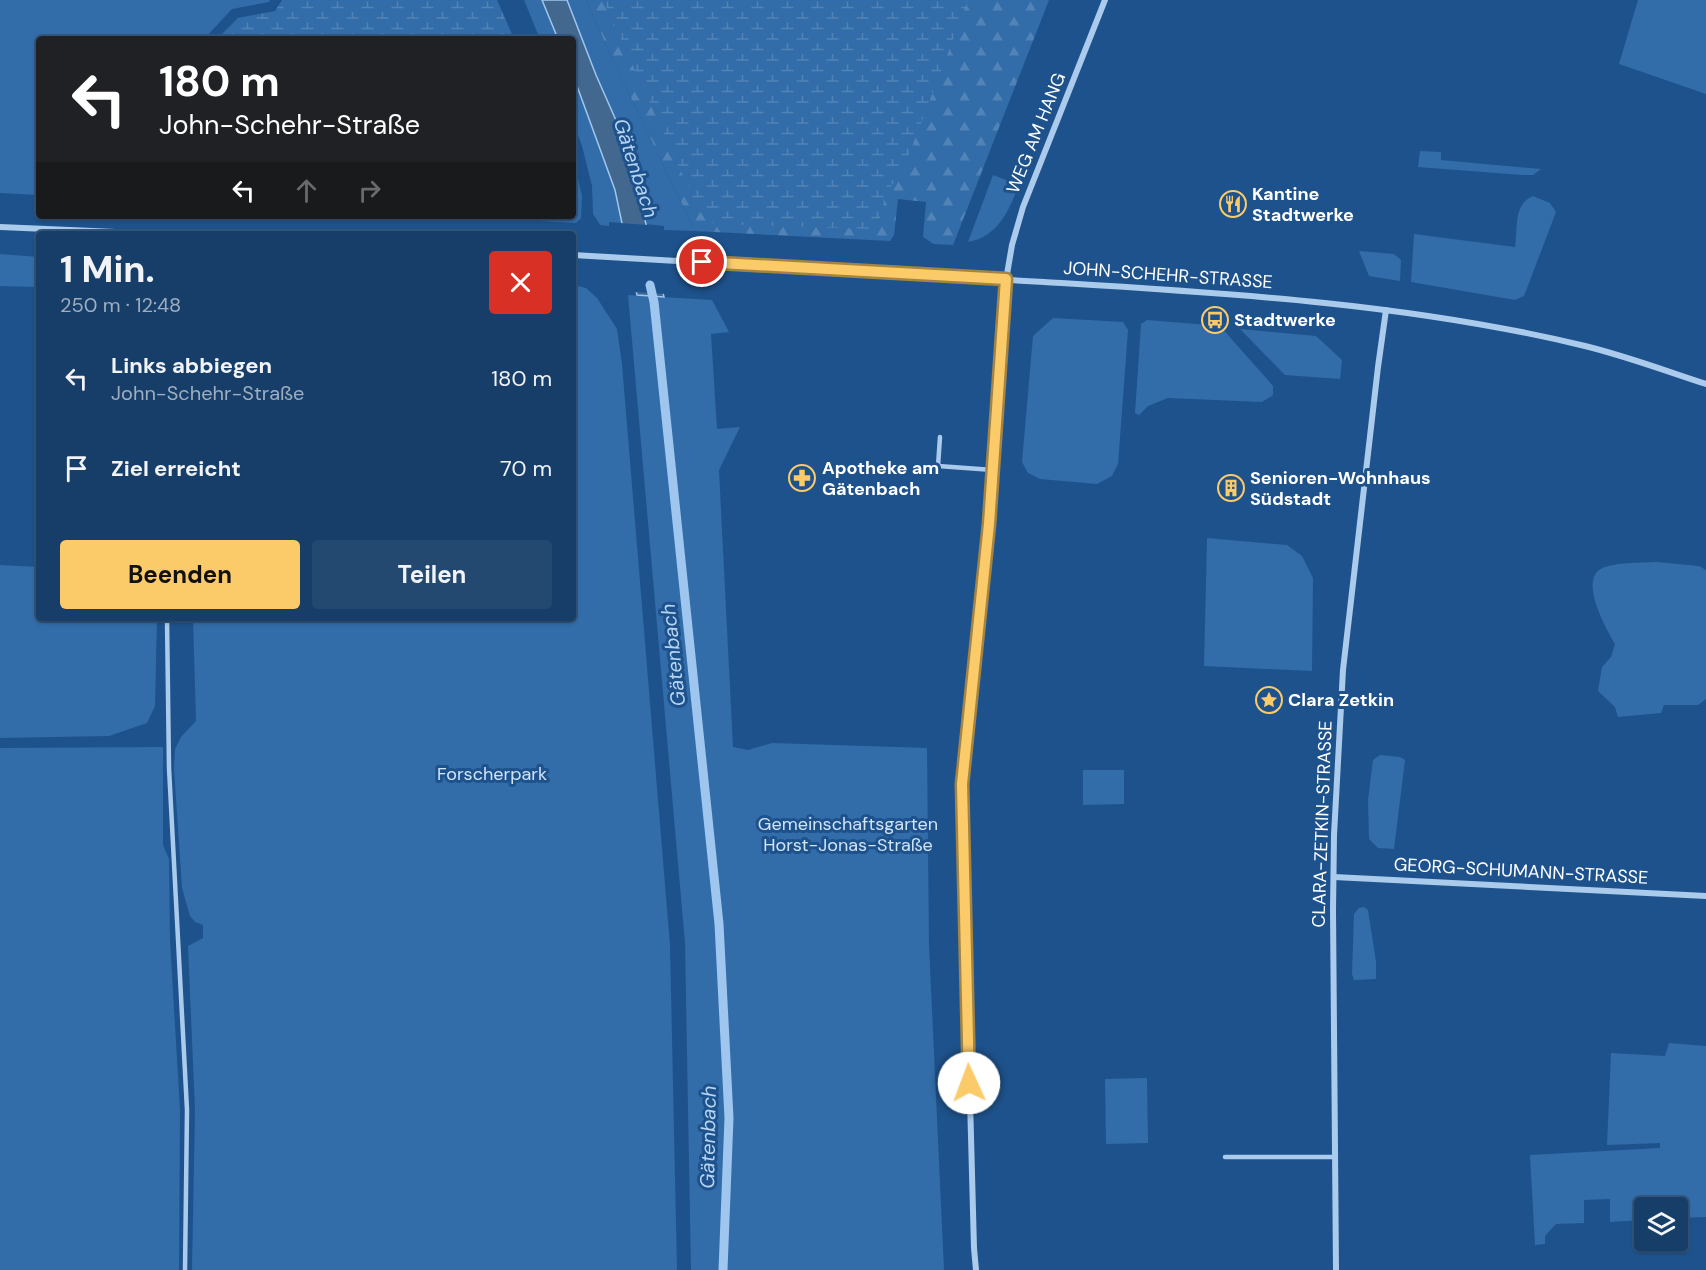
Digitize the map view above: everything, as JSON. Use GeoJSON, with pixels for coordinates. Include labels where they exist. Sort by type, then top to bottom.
{"type":"FeatureCollection","features":[{"type":"Feature","properties":{"kind":"street","name":"WEG AM HANG"},"geometry":{"type":"LineString","coordinates":[[976,1270],[962,801],[963,767],[989,524],[1006,279],[1012,245],[1023,207],[1105,0]]}},
{"type":"Feature","properties":{"kind":"street"},"geometry":{"type":"LineString","coordinates":[[0,227],[93,231]]}},
{"type":"Feature","properties":{"kind":"street","name":"JOHN-SCHEHR-STRASSE"},"geometry":{"type":"LineString","coordinates":[[576,255],[1227,293],[1386,310],[1496,327],[1587,346],[1706,384]]}},
{"type":"Feature","properties":{"kind":"street","name":"CLARA-ZETKIN-STRASSE"},"geometry":{"type":"LineString","coordinates":[[1336,1270],[1334,877],[1343,670],[1386,310]]}},
{"type":"Feature","properties":{"kind":"street","name":"GEORG-SCHUMANN-STRASSE"},"geometry":{"type":"LineString","coordinates":[[1334,877],[1706,896]]}},
{"type":"Feature","properties":{"kind":"lane"},"geometry":{"type":"LineString","coordinates":[[940,437],[938,466],[993,470]]}},
{"type":"Feature","properties":{"kind":"lane"},"geometry":{"type":"LineString","coordinates":[[167,621],[169,768],[187,1110],[185,1270]]}},
{"type":"Feature","properties":{"kind":"lane"},"geometry":{"type":"LineString","coordinates":[[1225,1157],[1334,1157]]}},
{"type":"Feature","properties":{"kind":"green space"},"geometry":{"type":"Polygon","coordinates":[[[0,0],[270,0],[232,9],[207,36],[36,36],[36,195],[0,193],[0,0]]]}},
{"type":"Feature","properties":{"kind":"green space"},"geometry":{"type":"Polygon","coordinates":[[[282,0],[497,0],[513,36],[220,36],[238,18],[275,11],[282,0]]]}},
{"type":"Feature","properties":{"kind":"green space"},"geometry":{"type":"Polygon","coordinates":[[[524,0],[542,0],[557,36],[539,36],[524,0]]]}},
{"type":"Feature","properties":{"kind":"green space"},"geometry":{"type":"Polygon","coordinates":[[[567,0],[586,0],[695,231],[664,230],[664,226],[645,224],[626,143],[567,0]]]}},
{"type":"Feature","properties":{"kind":"green space"},"geometry":{"type":"Polygon","coordinates":[[[586,0],[1049,0],[953,245],[934,244],[923,237],[926,202],[898,199],[894,235],[890,241],[695,231],[586,0]]]}},
{"type":"Feature","properties":{"kind":"green space"},"geometry":{"type":"Polygon","coordinates":[[[603,0],[968,0],[902,173],[884,194],[883,214],[871,229],[714,224],[699,211],[603,0]]]}},
{"type":"Feature","properties":{"kind":"green space"},"geometry":{"type":"Polygon","coordinates":[[[1638,0],[1706,0],[1706,94],[1619,64],[1638,0]]]}},
{"type":"Feature","properties":{"kind":"green space"},"geometry":{"type":"Polygon","coordinates":[[[576,83],[615,190],[623,223],[609,222],[609,226],[600,225],[593,214],[592,186],[576,130],[576,83]]]}},
{"type":"Feature","properties":{"kind":"green space"},"geometry":{"type":"Polygon","coordinates":[[[1420,151],[1441,152],[1441,160],[1541,169],[1533,175],[1522,175],[1418,167],[1420,151]]]}},
{"type":"Feature","properties":{"kind":"green space"},"geometry":{"type":"Polygon","coordinates":[[[576,170],[582,196],[581,218],[576,223],[497,219],[576,219],[576,170]]]}},
{"type":"Feature","properties":{"kind":"green space"},"geometry":{"type":"Polygon","coordinates":[[[993,175],[1019,185],[1006,213],[995,228],[978,239],[968,242],[993,175]]]}},
{"type":"Feature","properties":{"kind":"green space"},"geometry":{"type":"Polygon","coordinates":[[[1533,196],[1550,203],[1556,212],[1524,296],[1515,300],[1411,282],[1414,234],[1515,247],[1519,211],[1522,205],[1533,196]]]}},
{"type":"Feature","properties":{"kind":"green space"},"geometry":{"type":"Polygon","coordinates":[[[1359,251],[1394,254],[1401,260],[1400,281],[1369,276],[1359,251]]]}},
{"type":"Feature","properties":{"kind":"green space"},"geometry":{"type":"Polygon","coordinates":[[[0,254],[36,257],[36,287],[0,286],[0,254]]]}},
{"type":"Feature","properties":{"kind":"green space","name":"Forscherpark"},"geometry":{"type":"Polygon","coordinates":[[[576,286],[586,288],[597,298],[617,329],[622,364],[670,945],[677,1270],[192,1270],[195,1110],[188,946],[203,938],[203,925],[195,922],[190,916],[182,888],[174,769],[175,749],[181,737],[196,721],[193,621],[576,621],[576,286]]]}},
{"type":"Feature","properties":{"kind":"green space","name":"Gemeinschaftsgarten Horst-Jonas-Straße"},"geometry":{"type":"Polygon","coordinates":[[[628,295],[712,300],[729,332],[711,334],[717,429],[740,427],[719,470],[733,747],[748,750],[772,743],[927,748],[929,945],[944,1270],[691,1270],[685,943],[628,295]]]}},
{"type":"Feature","properties":{"kind":"green space"},"geometry":{"type":"Polygon","coordinates":[[[1053,318],[1123,322],[1128,330],[1118,464],[1112,476],[1097,484],[1040,479],[1028,473],[1022,462],[1033,336],[1053,318]]]}},
{"type":"Feature","properties":{"kind":"green space"},"geometry":{"type":"Polygon","coordinates":[[[1147,320],[1220,326],[1273,386],[1273,395],[1262,402],[1168,398],[1148,406],[1139,415],[1135,413],[1141,324],[1147,320]]]}},
{"type":"Feature","properties":{"kind":"green space"},"geometry":{"type":"Polygon","coordinates":[[[1240,329],[1316,336],[1342,360],[1340,379],[1285,375],[1240,329]]]}},
{"type":"Feature","properties":{"kind":"green space"},"geometry":{"type":"Polygon","coordinates":[[[1207,538],[1287,545],[1302,556],[1313,578],[1312,671],[1204,666],[1207,538]]]}},
{"type":"Feature","properties":{"kind":"green space"},"geometry":{"type":"Polygon","coordinates":[[[1656,562],[1699,566],[1706,570],[1706,699],[1698,705],[1664,705],[1661,713],[1618,717],[1615,707],[1598,691],[1602,667],[1611,657],[1615,644],[1600,615],[1593,591],[1593,581],[1597,572],[1611,565],[1656,562]]]}},
{"type":"Feature","properties":{"kind":"green space"},"geometry":{"type":"Polygon","coordinates":[[[0,565],[36,567],[36,621],[157,621],[155,706],[147,723],[109,736],[0,738],[0,565]]]}},
{"type":"Feature","properties":{"kind":"green space"},"geometry":{"type":"Polygon","coordinates":[[[163,747],[163,845],[169,859],[170,940],[180,1110],[179,1270],[0,1270],[0,748],[163,747]]]}},
{"type":"Feature","properties":{"kind":"green space"},"geometry":{"type":"Polygon","coordinates":[[[1380,755],[1400,757],[1405,760],[1394,849],[1378,848],[1369,839],[1368,800],[1373,760],[1380,755]]]}},
{"type":"Feature","properties":{"kind":"green space"},"geometry":{"type":"Polygon","coordinates":[[[1083,770],[1124,770],[1124,804],[1083,805],[1083,770]]]}},
{"type":"Feature","properties":{"kind":"green space"},"geometry":{"type":"Polygon","coordinates":[[[1364,907],[1368,910],[1376,962],[1376,979],[1354,980],[1352,974],[1354,914],[1359,908],[1364,907]]]}},
{"type":"Feature","properties":{"kind":"green space"},"geometry":{"type":"Polygon","coordinates":[[[1669,1043],[1706,1046],[1706,1217],[1688,1218],[1688,1197],[1634,1197],[1634,1221],[1610,1222],[1610,1199],[1584,1200],[1584,1223],[1556,1224],[1545,1236],[1545,1244],[1535,1245],[1530,1155],[1660,1148],[1660,1143],[1607,1145],[1611,1053],[1665,1056],[1669,1043]]]}},
{"type":"Feature","properties":{"kind":"green space"},"geometry":{"type":"Polygon","coordinates":[[[1147,1078],[1148,1143],[1106,1144],[1105,1079],[1147,1078]]]}},
{"type":"Feature","properties":{"kind":"shaded area"},"geometry":{"type":"Polygon","coordinates":[[[542,0],[567,0],[626,143],[664,297],[637,295],[615,190],[576,83],[576,36],[557,36],[542,0]]]}},
{"type":"Feature","properties":{"kind":"pier"},"geometry":{"type":"Polygon","coordinates":[[[620,223],[648,225],[666,294],[633,292],[620,223]]]}},
{"type":"Feature","properties":{"kind":"waterway","name":"Gätenbach"},"geometry":{"type":"LineString","coordinates":[[650,285],[654,302],[719,924],[729,1118],[723,1270]]}},
{"type":"Feature","properties":{"kind":"place","name":"Kantine Stadtwerke"},"geometry":{"type":"Point","coordinates":[1233,204]}},
{"type":"Feature","properties":{"kind":"place","name":"Stadtwerke"},"geometry":{"type":"Point","coordinates":[1215,320]}},
{"type":"Feature","properties":{"kind":"place","name":"Apotheke am Gätenbach"},"geometry":{"type":"Point","coordinates":[802,478]}},
{"type":"Feature","properties":{"kind":"place","name":"Senioren-Wohnhaus Südstadt"},"geometry":{"type":"Point","coordinates":[1231,488]}},
{"type":"Feature","properties":{"kind":"place","name":"Clara Zetkin"},"geometry":{"type":"Point","coordinates":[1269,700]}},
{"type":"Feature","properties":{"kind":"route"},"geometry":{"type":"LineString","coordinates":[[702,262],[1006,279],[989,524],[962,784],[969,1083]]}}]}
